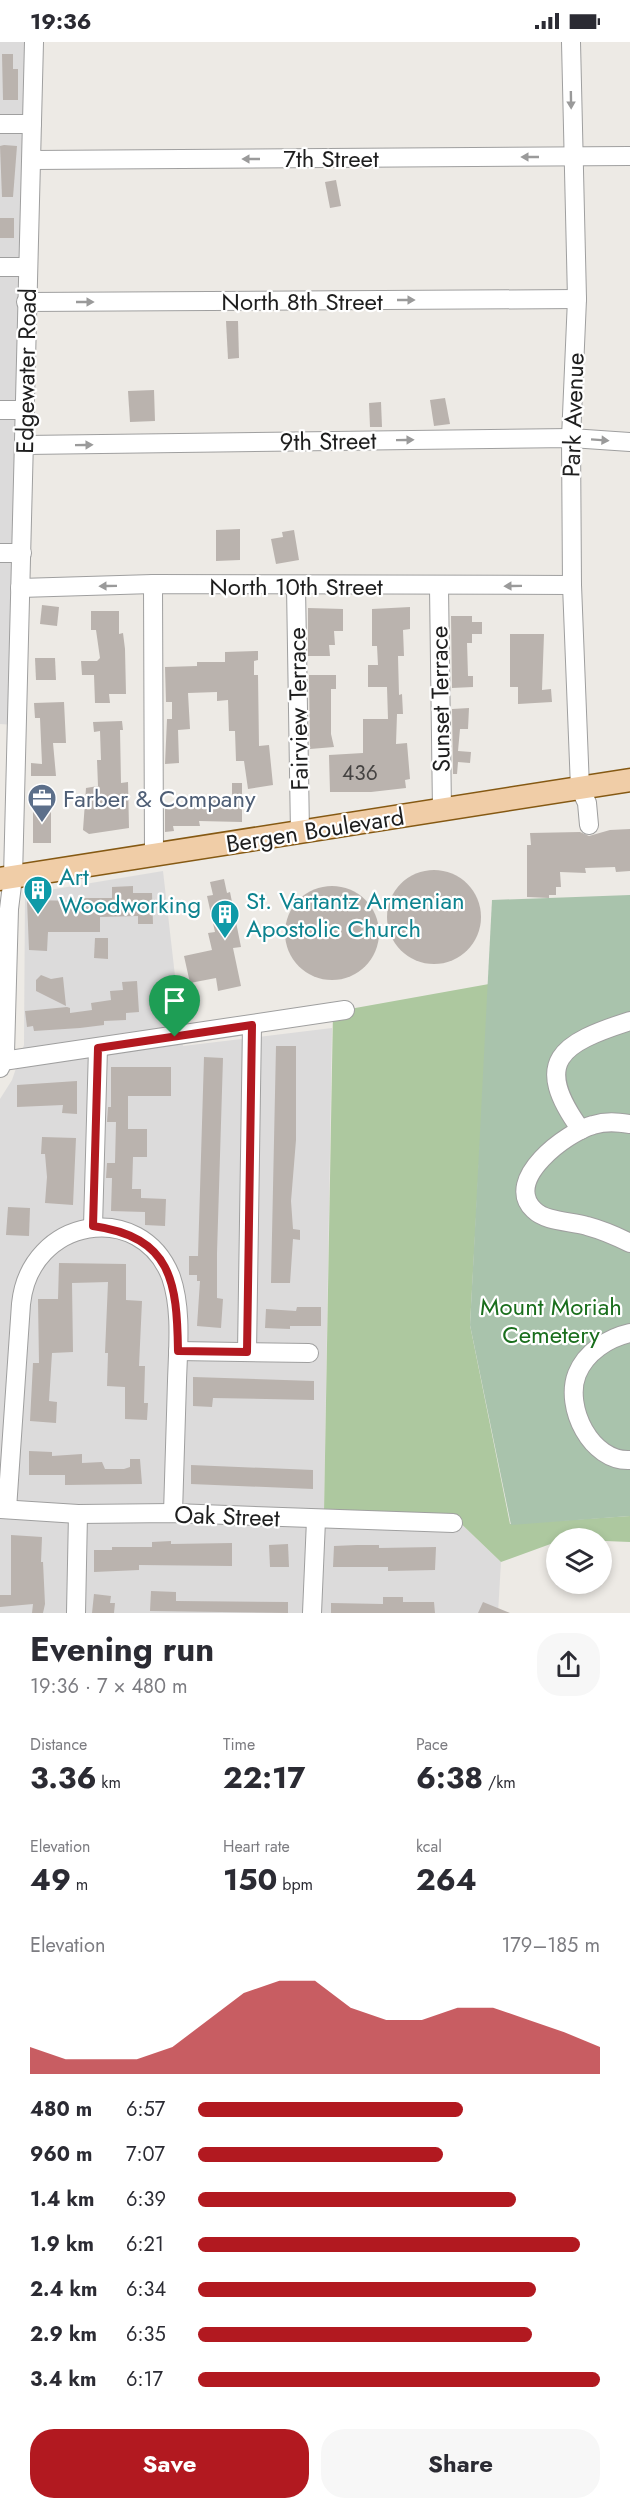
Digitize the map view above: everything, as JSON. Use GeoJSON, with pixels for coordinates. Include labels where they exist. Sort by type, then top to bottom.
{"type":"FeatureCollection","features":[{"type":"Feature","properties":{"kind":"main road","name":"Bergen Boulevard"},"geometry":{"type":"LineString","coordinates":[[6,878],[630,780]]}},
{"type":"Feature","properties":{"kind":"street","name":"Edgewater Road"},"geometry":{"type":"LineString","coordinates":[[2,1065],[9,909],[6,878],[8,724],[16,701],[22,553],[26,302],[34,42]]}},
{"type":"Feature","properties":{"kind":"street","name":"Park Avenue"},"geometry":{"type":"LineString","coordinates":[[571,42],[577,299],[571,438],[572,585],[580,788],[587,803],[589,825]]}},
{"type":"Feature","properties":{"kind":"street"},"geometry":{"type":"LineString","coordinates":[[0,124],[32,124]]}},
{"type":"Feature","properties":{"kind":"street","name":"7th Street"},"geometry":{"type":"LineString","coordinates":[[32,160],[630,156]]}},
{"type":"Feature","properties":{"kind":"street"},"geometry":{"type":"LineString","coordinates":[[0,267],[28,267]]}},
{"type":"Feature","properties":{"kind":"street","name":"North 8th Street"},"geometry":{"type":"LineString","coordinates":[[26,302],[577,299]]}},
{"type":"Feature","properties":{"kind":"street"},"geometry":{"type":"LineString","coordinates":[[0,410],[25,410]]}},
{"type":"Feature","properties":{"kind":"street","name":"9th Street"},"geometry":{"type":"LineString","coordinates":[[25,445],[571,438],[630,442]]}},
{"type":"Feature","properties":{"kind":"street"},"geometry":{"type":"LineString","coordinates":[[0,553],[22,553]]}},
{"type":"Feature","properties":{"kind":"street"},"geometry":{"type":"LineString","coordinates":[[153,585],[154,856]]}},
{"type":"Feature","properties":{"kind":"street","name":"North 10th Street"},"geometry":{"type":"LineString","coordinates":[[20,588],[153,585],[439,587],[572,585]]}},
{"type":"Feature","properties":{"kind":"street","name":"Fairview Terrace"},"geometry":{"type":"LineString","coordinates":[[296,586],[300,833]]}},
{"type":"Feature","properties":{"kind":"street","name":"Sunset Terrace"},"geometry":{"type":"LineString","coordinates":[[439,587],[442,811]]}},
{"type":"Feature","properties":{"kind":"street"},"geometry":{"type":"LineString","coordinates":[[2,1065],[345,1010]]}},
{"type":"Feature","properties":{"kind":"street"},"geometry":{"type":"LineString","coordinates":[[580,1130],[560,1097],[555,1083],[556,1064],[560,1057],[579,1041],[630,1021]]}},
{"type":"Feature","properties":{"kind":"street"},"geometry":{"type":"LineString","coordinates":[[247,1352],[252,1025]]}},
{"type":"Feature","properties":{"kind":"street"},"geometry":{"type":"LineString","coordinates":[[93,1226],[98,1048]]}},
{"type":"Feature","properties":{"kind":"street"},"geometry":{"type":"LineString","coordinates":[[630,1124],[605,1122],[580,1130],[543,1158],[527,1178],[525,1197],[534,1211],[542,1215],[585,1225],[630,1243]]}},
{"type":"Feature","properties":{"kind":"street"},"geometry":{"type":"LineString","coordinates":[[4,1509],[21,1304],[26,1278],[43,1252],[55,1241],[69,1233],[93,1226],[111,1229],[143,1242],[165,1264],[177,1305],[178,1351],[173,1513]]}},
{"type":"Feature","properties":{"kind":"street"},"geometry":{"type":"LineString","coordinates":[[630,1333],[615,1337],[592,1353],[576,1376],[574,1390],[580,1420],[593,1442],[613,1456],[630,1460]]}},
{"type":"Feature","properties":{"kind":"street"},"geometry":{"type":"LineString","coordinates":[[178,1351],[309,1353]]}},
{"type":"Feature","properties":{"kind":"street","name":"Oak Street"},"geometry":{"type":"LineString","coordinates":[[4,1509],[78,1514],[173,1513],[316,1520],[453,1523]]}},
{"type":"Feature","properties":{"kind":"street"},"geometry":{"type":"LineString","coordinates":[[76,1613],[78,1514]]}},
{"type":"Feature","properties":{"kind":"street"},"geometry":{"type":"LineString","coordinates":[[312,1613],[316,1520]]}},
{"type":"Feature","properties":{"kind":"shaded area"},"geometry":{"type":"Polygon","coordinates":[[[0,42],[34,42],[15,725],[0,724],[0,42]]]}},
{"type":"Feature","properties":{"kind":"shaded area"},"geometry":{"type":"Polygon","coordinates":[[[163,871],[183,1046],[332,1028],[324,1512],[451,1514],[501,1562],[498,1613],[0,1613],[0,1099],[12,1080],[24,1045],[25,894],[163,871]]]}},
{"type":"Feature","properties":{"kind":"green space","name":"Mount Moriah Cemetery"},"geometry":{"type":"Polygon","coordinates":[[[630,895],[630,1516],[511,1525],[470,1325],[492,900],[630,895]]]}},
{"type":"Feature","properties":{"kind":"green space"},"geometry":{"type":"Polygon","coordinates":[[[489,984],[470,1325],[510,1524],[630,1516],[630,1542],[612,1541],[612,1528],[546,1528],[546,1546],[501,1562],[451,1514],[324,1512],[333,1012],[489,984]]]}},
{"type":"Feature","properties":{"kind":"building"},"geometry":{"type":"Polygon","coordinates":[[[2,54],[13,54],[13,69],[18,69],[18,100],[3,100],[2,54]]]}},
{"type":"Feature","properties":{"kind":"building"},"geometry":{"type":"Polygon","coordinates":[[[0,146],[17,146],[13,197],[2,197],[0,146]]]}},
{"type":"Feature","properties":{"kind":"building"},"geometry":{"type":"Polygon","coordinates":[[[336,180],[341,206],[330,208],[325,182],[336,180]]]}},
{"type":"Feature","properties":{"kind":"building"},"geometry":{"type":"Polygon","coordinates":[[[0,218],[14,218],[14,238],[0,238],[0,218]]]}},
{"type":"Feature","properties":{"kind":"building"},"geometry":{"type":"Polygon","coordinates":[[[226,321],[238,321],[239,358],[228,359],[226,321]]]}},
{"type":"Feature","properties":{"kind":"building"},"geometry":{"type":"Polygon","coordinates":[[[154,390],[155,421],[130,422],[128,391],[154,390]]]}},
{"type":"Feature","properties":{"kind":"building"},"geometry":{"type":"Polygon","coordinates":[[[445,398],[450,424],[434,426],[430,400],[445,398]]]}},
{"type":"Feature","properties":{"kind":"building"},"geometry":{"type":"Polygon","coordinates":[[[381,402],[382,427],[370,427],[369,403],[381,402]]]}},
{"type":"Feature","properties":{"kind":"building"},"geometry":{"type":"Polygon","coordinates":[[[240,529],[240,560],[216,561],[216,530],[240,529]]]}},
{"type":"Feature","properties":{"kind":"building"},"geometry":{"type":"Polygon","coordinates":[[[294,530],[299,560],[276,564],[271,539],[283,537],[282,532],[294,530]]]}},
{"type":"Feature","properties":{"kind":"building"},"geometry":{"type":"Polygon","coordinates":[[[42,605],[59,607],[57,626],[40,624],[42,605]]]}},
{"type":"Feature","properties":{"kind":"building"},"geometry":{"type":"Polygon","coordinates":[[[410,607],[410,629],[403,630],[404,656],[398,656],[399,695],[402,694],[403,714],[397,714],[396,744],[407,743],[410,779],[405,780],[406,788],[371,792],[330,792],[329,755],[363,753],[363,719],[388,719],[387,687],[368,687],[368,665],[378,665],[377,646],[372,646],[372,609],[410,607]]]}},
{"type":"Feature","properties":{"kind":"building"},"geometry":{"type":"Polygon","coordinates":[[[308,608],[343,609],[343,631],[334,631],[335,645],[329,645],[330,656],[308,656],[308,608]]]}},
{"type":"Feature","properties":{"kind":"building"},"geometry":{"type":"Polygon","coordinates":[[[91,611],[119,611],[119,634],[123,633],[125,649],[126,694],[109,694],[110,703],[95,703],[94,675],[82,675],[81,661],[97,661],[100,658],[96,630],[91,630],[91,611]]]}},
{"type":"Feature","properties":{"kind":"building"},"geometry":{"type":"Polygon","coordinates":[[[451,616],[472,616],[472,622],[482,622],[482,634],[472,634],[472,643],[467,643],[468,676],[473,676],[473,687],[452,688],[451,616]]]}},
{"type":"Feature","properties":{"kind":"building"},"geometry":{"type":"Polygon","coordinates":[[[510,634],[544,634],[542,690],[551,689],[552,702],[518,704],[518,687],[510,687],[510,634]]]}},
{"type":"Feature","properties":{"kind":"building"},"geometry":{"type":"Polygon","coordinates":[[[258,651],[258,660],[254,661],[254,675],[258,675],[259,746],[269,745],[273,785],[248,789],[244,761],[236,761],[235,731],[229,731],[228,700],[217,701],[217,692],[188,693],[190,729],[178,730],[179,763],[165,764],[167,719],[172,719],[172,702],[166,702],[165,667],[197,666],[197,662],[225,662],[225,652],[258,651]]]}},
{"type":"Feature","properties":{"kind":"building"},"geometry":{"type":"Polygon","coordinates":[[[35,658],[55,658],[56,680],[36,680],[35,658]]]}},
{"type":"Feature","properties":{"kind":"building"},"geometry":{"type":"Polygon","coordinates":[[[309,675],[336,675],[336,689],[331,689],[331,734],[334,747],[310,749],[309,675]]]}},
{"type":"Feature","properties":{"kind":"building"},"geometry":{"type":"Polygon","coordinates":[[[64,702],[66,743],[53,743],[56,776],[31,776],[31,763],[42,764],[40,718],[35,718],[34,703],[64,702]]]}},
{"type":"Feature","properties":{"kind":"building"},"geometry":{"type":"Polygon","coordinates":[[[469,708],[468,729],[460,729],[458,751],[471,752],[470,763],[458,762],[457,774],[453,774],[452,709],[469,708]]]}},
{"type":"Feature","properties":{"kind":"building"},"geometry":{"type":"Polygon","coordinates":[[[122,721],[123,730],[120,730],[121,783],[128,782],[129,828],[89,834],[83,830],[86,788],[98,786],[97,760],[101,760],[100,731],[94,732],[93,722],[122,721]]]}},
{"type":"Feature","properties":{"kind":"building"},"geometry":{"type":"Polygon","coordinates":[[[232,783],[242,783],[242,822],[199,821],[200,826],[173,826],[174,831],[165,832],[165,807],[184,805],[184,800],[232,796],[232,783]]]}},
{"type":"Feature","properties":{"kind":"building","name":"Farber & Company"},"geometry":{"type":"Polygon","coordinates":[[[33,802],[51,803],[51,843],[33,843],[33,802]]]}},
{"type":"Feature","properties":{"kind":"building"},"geometry":{"type":"Polygon","coordinates":[[[630,829],[630,871],[616,872],[615,867],[585,868],[586,873],[560,872],[561,887],[556,887],[556,895],[549,895],[549,898],[527,897],[527,845],[531,845],[530,833],[580,832],[589,836],[610,830],[630,829]]]}},
{"type":"Feature","properties":{"kind":"building"},"geometry":{"type":"Polygon","coordinates":[[[434,870],[452,874],[467,884],[477,899],[481,917],[477,935],[467,950],[452,960],[434,964],[416,960],[401,950],[391,935],[387,917],[391,899],[401,884],[416,874],[434,870]]]}},
{"type":"Feature","properties":{"kind":"building","name":"St. Vartantz Armenian Apostolic Church"},"geometry":{"type":"Polygon","coordinates":[[[224,879],[227,893],[230,892],[241,947],[233,948],[241,986],[218,991],[216,978],[190,983],[184,956],[212,950],[208,933],[215,932],[207,896],[213,895],[210,882],[224,879]]]}},
{"type":"Feature","properties":{"kind":"building"},"geometry":{"type":"Polygon","coordinates":[[[133,886],[133,893],[152,893],[153,924],[138,924],[138,916],[100,917],[100,932],[48,932],[47,951],[29,950],[27,900],[82,901],[82,898],[112,898],[112,887],[133,886]]]}},
{"type":"Feature","properties":{"kind":"building"},"geometry":{"type":"Polygon","coordinates":[[[332,886],[350,890],[365,900],[375,915],[379,933],[375,951],[365,966],[350,976],[332,980],[314,976],[299,966],[289,951],[285,933],[289,915],[299,900],[314,890],[332,886]]]}},
{"type":"Feature","properties":{"kind":"building"},"geometry":{"type":"Polygon","coordinates":[[[95,938],[108,938],[108,959],[94,958],[95,938]]]}},
{"type":"Feature","properties":{"kind":"building"},"geometry":{"type":"Polygon","coordinates":[[[41,975],[51,979],[63,977],[66,1006],[36,991],[36,980],[41,975]]]}},
{"type":"Feature","properties":{"kind":"building"},"geometry":{"type":"Polygon","coordinates":[[[137,981],[139,1012],[126,1013],[126,1020],[104,1021],[104,1025],[80,1028],[34,1031],[33,1026],[27,1027],[25,1011],[67,1007],[70,1008],[70,1013],[92,1010],[91,1003],[111,1000],[110,991],[123,990],[122,982],[137,981]]]}},
{"type":"Feature","properties":{"kind":"building"},"geometry":{"type":"Polygon","coordinates":[[[276,1046],[296,1046],[296,1140],[291,1201],[293,1229],[300,1230],[300,1240],[293,1239],[290,1283],[271,1283],[276,1046]]]}},
{"type":"Feature","properties":{"kind":"building"},"geometry":{"type":"Polygon","coordinates":[[[204,1057],[223,1058],[217,1253],[217,1298],[223,1299],[221,1328],[197,1326],[200,1281],[197,1281],[197,1275],[189,1275],[189,1256],[198,1256],[204,1057]]]}},
{"type":"Feature","properties":{"kind":"building"},"geometry":{"type":"Polygon","coordinates":[[[111,1067],[171,1067],[171,1096],[128,1096],[128,1129],[147,1129],[147,1157],[133,1157],[132,1189],[141,1189],[141,1198],[166,1199],[165,1226],[145,1225],[145,1212],[111,1211],[112,1178],[106,1178],[107,1163],[115,1163],[116,1122],[107,1122],[108,1107],[111,1107],[111,1067]]]}},
{"type":"Feature","properties":{"kind":"building"},"geometry":{"type":"Polygon","coordinates":[[[77,1081],[77,1114],[62,1113],[63,1105],[17,1107],[17,1085],[77,1081]]]}},
{"type":"Feature","properties":{"kind":"building"},"geometry":{"type":"Polygon","coordinates":[[[42,1137],[76,1138],[73,1205],[45,1203],[47,1177],[45,1154],[41,1154],[42,1137]]]}},
{"type":"Feature","properties":{"kind":"building"},"geometry":{"type":"Polygon","coordinates":[[[8,1207],[30,1208],[29,1236],[6,1235],[8,1207]]]}},
{"type":"Feature","properties":{"kind":"building"},"geometry":{"type":"Polygon","coordinates":[[[59,1263],[126,1264],[126,1300],[142,1301],[139,1366],[145,1366],[144,1403],[148,1403],[147,1420],[125,1419],[125,1387],[107,1386],[108,1353],[105,1353],[108,1282],[72,1283],[73,1352],[52,1353],[49,1401],[57,1402],[56,1423],[30,1421],[33,1363],[39,1363],[38,1299],[58,1299],[59,1263]]]}},
{"type":"Feature","properties":{"kind":"building"},"geometry":{"type":"Polygon","coordinates":[[[297,1307],[321,1307],[321,1326],[290,1326],[290,1329],[265,1328],[266,1309],[296,1311],[297,1307]]]}},
{"type":"Feature","properties":{"kind":"building"},"geometry":{"type":"Polygon","coordinates":[[[193,1377],[314,1381],[314,1400],[213,1398],[212,1407],[193,1406],[193,1377]]]}},
{"type":"Feature","properties":{"kind":"building"},"geometry":{"type":"Polygon","coordinates":[[[29,1451],[52,1452],[52,1456],[82,1454],[82,1463],[102,1462],[105,1469],[124,1469],[130,1467],[130,1459],[140,1459],[142,1484],[65,1485],[65,1475],[29,1475],[29,1451]]]}},
{"type":"Feature","properties":{"kind":"building"},"geometry":{"type":"Polygon","coordinates":[[[191,1465],[313,1470],[313,1489],[191,1484],[191,1465]]]}},
{"type":"Feature","properties":{"kind":"building"},"geometry":{"type":"Polygon","coordinates":[[[11,1535],[42,1537],[41,1562],[43,1562],[45,1604],[43,1613],[32,1613],[33,1604],[0,1607],[0,1595],[11,1595],[11,1535]]]}},
{"type":"Feature","properties":{"kind":"building"},"geometry":{"type":"Polygon","coordinates":[[[171,1541],[171,1544],[232,1543],[232,1566],[139,1565],[139,1570],[94,1572],[94,1550],[112,1550],[112,1547],[152,1547],[152,1542],[171,1541]]]}},
{"type":"Feature","properties":{"kind":"building"},"geometry":{"type":"Polygon","coordinates":[[[288,1544],[289,1567],[270,1567],[269,1545],[288,1544]]]}},
{"type":"Feature","properties":{"kind":"building"},"geometry":{"type":"Polygon","coordinates":[[[379,1545],[379,1548],[436,1547],[435,1570],[388,1571],[388,1567],[333,1567],[334,1546],[379,1545]]]}},
{"type":"Feature","properties":{"kind":"building"},"geometry":{"type":"Polygon","coordinates":[[[151,1591],[176,1592],[176,1601],[288,1602],[288,1613],[150,1611],[151,1591]]]}},
{"type":"Feature","properties":{"kind":"building"},"geometry":{"type":"Polygon","coordinates":[[[94,1594],[111,1596],[110,1603],[115,1603],[114,1613],[92,1613],[94,1594]]]}},
{"type":"Feature","properties":{"kind":"building"},"geometry":{"type":"Polygon","coordinates":[[[383,1597],[403,1597],[403,1602],[434,1602],[435,1613],[331,1613],[331,1603],[383,1604],[383,1597]]]}},
{"type":"Feature","properties":{"kind":"building"},"geometry":{"type":"Polygon","coordinates":[[[483,1602],[510,1613],[478,1613],[483,1602]]]}},
{"type":"Feature","properties":{"kind":"place","name":"Farber & Company"},"geometry":{"type":"Point","coordinates":[42,824]}},
{"type":"Feature","properties":{"kind":"place","name":"Art Woodworking"},"geometry":{"type":"Point","coordinates":[38,916]}},
{"type":"Feature","properties":{"kind":"place","name":"St. Vartantz Armenian Apostolic Church"},"geometry":{"type":"Point","coordinates":[225,940]}},
{"type":"Feature","properties":{"kind":"route"},"geometry":{"type":"LineString","coordinates":[[252,1025],[247,1352],[178,1351],[177,1305],[165,1264],[143,1242],[127,1234],[93,1226],[98,1048],[175,1037],[252,1025]]}}]}
